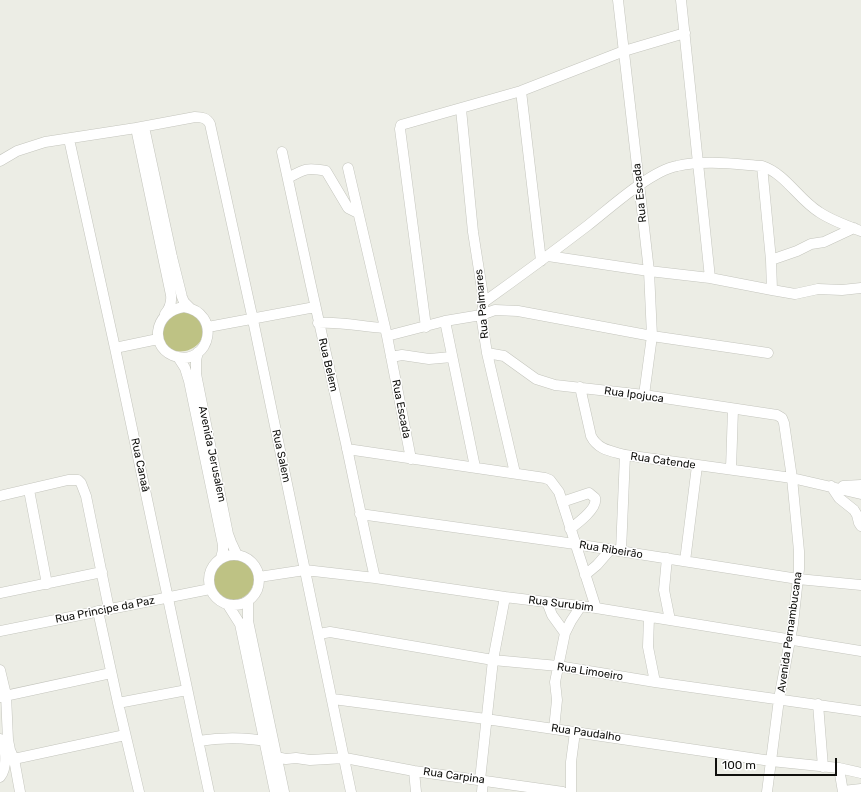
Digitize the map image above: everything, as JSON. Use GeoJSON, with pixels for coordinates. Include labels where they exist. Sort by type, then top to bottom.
{"type":"FeatureCollection","features":[{"type":"Feature","properties":{"kind":"street","name":"Rua Escada"},"geometry":{"type":"LineString","coordinates":[[618,0],[649,271],[652,336],[644,395]]}},
{"type":"Feature","properties":{"kind":"street"},"geometry":{"type":"LineString","coordinates":[[681,0],[710,278]]}},
{"type":"Feature","properties":{"kind":"street"},"geometry":{"type":"LineString","coordinates":[[426,327],[400,129],[401,125],[521,91],[624,51],[685,33]]}},
{"type":"Feature","properties":{"kind":"street"},"geometry":{"type":"LineString","coordinates":[[521,91],[545,258]]}},
{"type":"Feature","properties":{"kind":"street","name":"Rua Palmares"},"geometry":{"type":"LineString","coordinates":[[461,109],[473,232],[484,302],[482,315],[487,353],[515,474]]}},
{"type":"Feature","properties":{"kind":"street","name":"Rua Salem"},"geometry":{"type":"LineString","coordinates":[[140,128],[195,117],[203,117],[208,120],[210,124],[333,699],[351,792]]}},
{"type":"Feature","properties":{"kind":"street"},"geometry":{"type":"LineString","coordinates":[[0,161],[17,151],[45,142],[140,128]]}},
{"type":"Feature","properties":{"kind":"street"},"geometry":{"type":"LineString","coordinates":[[140,128],[182,297],[184,302],[190,308],[201,315],[208,328],[315,307]]}},
{"type":"Feature","properties":{"kind":"street"},"geometry":{"type":"LineString","coordinates":[[115,348],[158,339],[159,325],[172,301],[140,128]]}},
{"type":"Feature","properties":{"kind":"street","name":"Rua Canaã"},"geometry":{"type":"LineString","coordinates":[[69,139],[209,792]]}},
{"type":"Feature","properties":{"kind":"street","name":"Rua Belem"},"geometry":{"type":"LineString","coordinates":[[282,152],[318,323],[375,578]]}},
{"type":"Feature","properties":{"kind":"street"},"geometry":{"type":"LineString","coordinates":[[484,302],[545,258],[639,186],[664,170],[677,166],[727,163],[762,166],[777,173],[819,212],[858,230]]}},
{"type":"Feature","properties":{"kind":"street"},"geometry":{"type":"LineString","coordinates":[[762,166],[771,260],[772,290]]}},
{"type":"Feature","properties":{"kind":"street"},"geometry":{"type":"LineString","coordinates":[[288,178],[304,170],[313,168],[326,171],[348,208],[358,213]]}},
{"type":"Feature","properties":{"kind":"street","name":"Rua Escada"},"geometry":{"type":"LineString","coordinates":[[348,168],[391,357],[411,459]]}},
{"type":"Feature","properties":{"kind":"street"},"geometry":{"type":"LineString","coordinates":[[771,260],[797,251],[811,244],[824,242],[858,230]]}},
{"type":"Feature","properties":{"kind":"street"},"geometry":{"type":"LineString","coordinates":[[545,258],[710,278],[795,294],[818,289],[842,290],[861,288]]}},
{"type":"Feature","properties":{"kind":"street"},"geometry":{"type":"LineString","coordinates":[[165,314],[177,308],[190,308]]}},
{"type":"Feature","properties":{"kind":"street"},"geometry":{"type":"LineString","coordinates":[[318,323],[334,322],[371,327],[385,332],[426,327],[445,321],[482,315],[495,310],[518,310],[652,336],[768,353]]}},
{"type":"Feature","properties":{"kind":"street"},"geometry":{"type":"LineString","coordinates":[[445,321],[475,467]]}},
{"type":"Feature","properties":{"kind":"street","name":"Avenida Jerusalem"},"geometry":{"type":"LineString","coordinates":[[208,328],[207,340],[198,352],[196,360],[196,374],[201,417],[217,496],[223,545],[221,558]]}},
{"type":"Feature","properties":{"kind":"street","name":"Avenida Jerusalem"},"geometry":{"type":"LineString","coordinates":[[158,339],[167,352],[178,357],[185,368],[201,417]]}},
{"type":"Feature","properties":{"kind":"street"},"geometry":{"type":"LineString","coordinates":[[178,357],[192,356],[198,352]]}},
{"type":"Feature","properties":{"kind":"street","name":"Rua Ipojuca"},"geometry":{"type":"LineString","coordinates":[[487,353],[504,356],[536,379],[555,384],[644,395],[777,415],[782,418],[784,423]]}},
{"type":"Feature","properties":{"kind":"street"},"geometry":{"type":"LineString","coordinates":[[391,357],[402,354],[429,359],[452,358]]}},
{"type":"Feature","properties":{"kind":"street","name":"Rua Catende"},"geometry":{"type":"LineString","coordinates":[[580,388],[591,436],[594,442],[602,449],[625,455],[792,478],[831,486]]}},
{"type":"Feature","properties":{"kind":"street"},"geometry":{"type":"LineString","coordinates":[[731,469],[733,409]]}},
{"type":"Feature","properties":{"kind":"street","name":"Avenida Pernambucana"},"geometry":{"type":"LineString","coordinates":[[767,792],[798,578],[799,551],[792,478],[784,423]]}},
{"type":"Feature","properties":{"kind":"street"},"geometry":{"type":"LineString","coordinates":[[347,449],[475,467],[550,480],[559,492],[596,608]]}},
{"type":"Feature","properties":{"kind":"street"},"geometry":{"type":"LineString","coordinates":[[585,575],[616,550],[625,455]]}},
{"type":"Feature","properties":{"kind":"street"},"geometry":{"type":"LineString","coordinates":[[686,561],[697,466]]}},
{"type":"Feature","properties":{"kind":"street"},"geometry":{"type":"LineString","coordinates":[[0,496],[68,480],[78,480],[81,483],[86,496],[109,609]]}},
{"type":"Feature","properties":{"kind":"street"},"geometry":{"type":"LineString","coordinates":[[831,486],[861,485]]}},
{"type":"Feature","properties":{"kind":"street"},"geometry":{"type":"LineString","coordinates":[[831,486],[861,494]]}},
{"type":"Feature","properties":{"kind":"street"},"geometry":{"type":"LineString","coordinates":[[831,486],[839,498],[854,510],[861,526]]}},
{"type":"Feature","properties":{"kind":"street"},"geometry":{"type":"LineString","coordinates":[[29,490],[47,584]]}},
{"type":"Feature","properties":{"kind":"street"},"geometry":{"type":"LineString","coordinates":[[562,502],[589,493],[595,498],[596,503],[592,508],[570,529]]}},
{"type":"Feature","properties":{"kind":"street","name":"Avenida Jerusalem"},"geometry":{"type":"LineString","coordinates":[[217,496],[231,542],[237,555]]}},
{"type":"Feature","properties":{"kind":"street","name":"Rua Ribeirão"},"geometry":{"type":"LineString","coordinates":[[360,514],[575,544],[798,578],[861,585]]}},
{"type":"Feature","properties":{"kind":"street"},"geometry":{"type":"LineString","coordinates":[[228,605],[240,605],[248,601],[257,590],[259,584],[257,569],[252,562],[245,557],[229,555],[221,558],[214,564],[210,572],[210,589],[219,600],[228,605],[240,624],[252,663],[269,742],[275,792]]}},
{"type":"Feature","properties":{"kind":"street"},"geometry":{"type":"LineString","coordinates":[[667,558],[664,590],[670,620]]}},
{"type":"Feature","properties":{"kind":"street","name":"Rua Surubim"},"geometry":{"type":"LineString","coordinates":[[259,577],[305,570],[375,578],[506,598],[596,608],[861,651]]}},
{"type":"Feature","properties":{"kind":"street"},"geometry":{"type":"LineString","coordinates":[[0,593],[102,572]]}},
{"type":"Feature","properties":{"kind":"street","name":"Rua Principe da Paz"},"geometry":{"type":"LineString","coordinates":[[0,631],[210,589]]}},
{"type":"Feature","properties":{"kind":"street"},"geometry":{"type":"LineString","coordinates":[[482,792],[481,780],[486,719],[493,660],[506,598]]}},
{"type":"Feature","properties":{"kind":"street"},"geometry":{"type":"LineString","coordinates":[[248,601],[248,621],[252,663]]}},
{"type":"Feature","properties":{"kind":"street"},"geometry":{"type":"LineString","coordinates":[[547,602],[552,615],[565,633]]}},
{"type":"Feature","properties":{"kind":"street"},"geometry":{"type":"LineString","coordinates":[[554,729],[557,700],[555,682],[565,633],[581,606]]}},
{"type":"Feature","properties":{"kind":"street"},"geometry":{"type":"LineString","coordinates":[[98,611],[139,792]]}},
{"type":"Feature","properties":{"kind":"street"},"geometry":{"type":"LineString","coordinates":[[649,617],[648,647],[655,682]]}},
{"type":"Feature","properties":{"kind":"street","name":"Rua Limoeiro"},"geometry":{"type":"LineString","coordinates":[[318,634],[330,632],[493,660],[558,666],[655,682],[861,711]]}},
{"type":"Feature","properties":{"kind":"street"},"geometry":{"type":"LineString","coordinates":[[0,670],[8,740],[14,759],[20,792]]}},
{"type":"Feature","properties":{"kind":"street"},"geometry":{"type":"LineString","coordinates":[[3,696],[111,673]]}},
{"type":"Feature","properties":{"kind":"street"},"geometry":{"type":"LineString","coordinates":[[118,703],[148,696],[187,690]]}},
{"type":"Feature","properties":{"kind":"street","name":"Rua Paudalho"},"geometry":{"type":"LineString","coordinates":[[333,699],[486,719],[771,761],[839,768],[861,773]]}},
{"type":"Feature","properties":{"kind":"street"},"geometry":{"type":"LineString","coordinates":[[818,704],[823,767]]}},
{"type":"Feature","properties":{"kind":"street"},"geometry":{"type":"LineString","coordinates":[[571,792],[571,762],[575,732]]}},
{"type":"Feature","properties":{"kind":"street"},"geometry":{"type":"LineString","coordinates":[[14,759],[125,735]]}},
{"type":"Feature","properties":{"kind":"street"},"geometry":{"type":"LineString","coordinates":[[198,741],[234,737],[269,742]]}},
{"type":"Feature","properties":{"kind":"street"},"geometry":{"type":"LineString","coordinates":[[0,740],[2,742],[5,754],[5,768],[0,777]]}},
{"type":"Feature","properties":{"kind":"street"},"geometry":{"type":"LineString","coordinates":[[269,742],[276,756],[284,792]]}},
{"type":"Feature","properties":{"kind":"street","name":"Rua Carpina"},"geometry":{"type":"LineString","coordinates":[[276,756],[286,760],[296,758],[310,760],[345,758],[414,771],[563,792]]}},
{"type":"Feature","properties":{"kind":"street"},"geometry":{"type":"LineString","coordinates":[[839,768],[843,791],[861,789]]}},
{"type":"Feature","properties":{"kind":"street"},"geometry":{"type":"LineString","coordinates":[[414,771],[416,792]]}},
{"type":"Feature","properties":{"kind":"green space"},"geometry":{"type":"Polygon","coordinates":[[[177,309],[196,315],[202,326],[203,334],[200,341],[195,347],[188,350],[173,350],[167,346],[161,337],[161,323],[177,309]]]}},
{"type":"Feature","properties":{"kind":"green space"},"geometry":{"type":"Polygon","coordinates":[[[229,558],[237,558],[245,561],[251,567],[254,579],[251,591],[245,597],[237,600],[229,600],[221,597],[215,591],[212,583],[212,575],[215,567],[221,561],[229,558]]]}}]}
